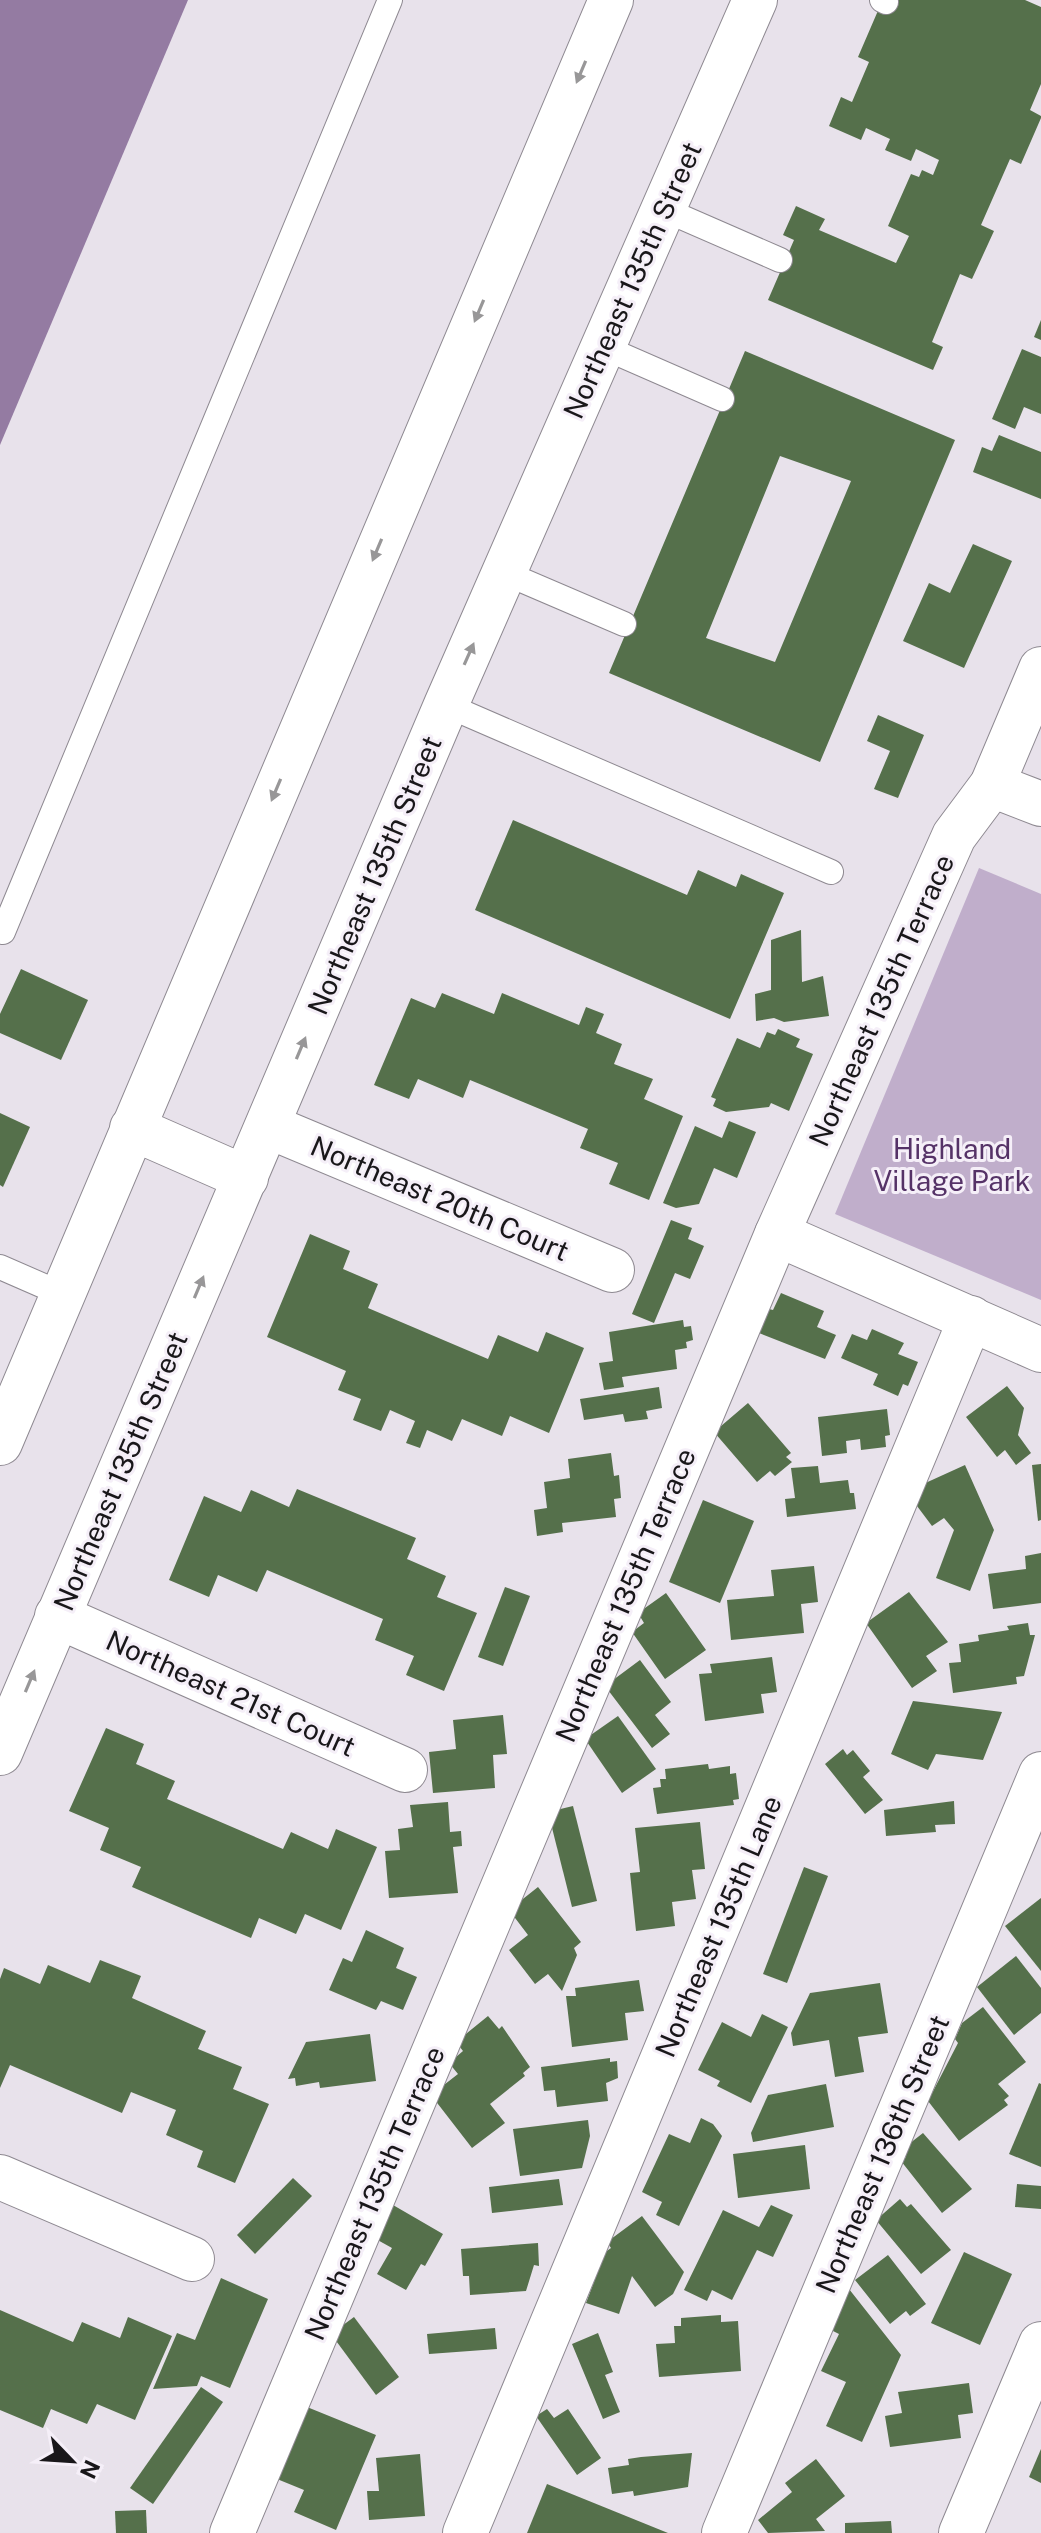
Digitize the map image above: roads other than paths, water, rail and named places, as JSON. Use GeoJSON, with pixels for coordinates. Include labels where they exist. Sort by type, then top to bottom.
{"type":"FeatureCollection","features":[{"type":"Feature","properties":{"kind":"street"},"geometry":{"type":"LineString","coordinates":[[4,1423],[62,1294],[611,0]]}},
{"type":"Feature","properties":{"kind":"street","name":"Northeast 135th Street"},"geometry":{"type":"LineString","coordinates":[[0,1753],[446,705],[755,0]]}},
{"type":"Feature","properties":{"kind":"street","name":"Northeast 135th Terrace"},"geometry":{"type":"LineString","coordinates":[[233,2532],[777,1234],[954,836],[992,785],[1041,669]]}},
{"type":"Feature","properties":{"kind":"street"},"geometry":{"type":"LineString","coordinates":[[992,785],[1041,804]]}},
{"type":"Feature","properties":{"kind":"street","name":"Northeast 20th Court"},"geometry":{"type":"LineString","coordinates":[[268,1126],[612,1270]]}},
{"type":"Feature","properties":{"kind":"street"},"geometry":{"type":"LineString","coordinates":[[132,1128],[246,1178]]}},
{"type":"Feature","properties":{"kind":"street"},"geometry":{"type":"LineString","coordinates":[[777,1234],[1041,1350]]}},
{"type":"Feature","properties":{"kind":"street","name":"Northeast 135th Lane"},"geometry":{"type":"LineString","coordinates":[[465,2533],[971,1318]]}},
{"type":"Feature","properties":{"kind":"street","name":"Northeast 21st Court"},"geometry":{"type":"LineString","coordinates":[[57,1616],[405,1770]]}},
{"type":"Feature","properties":{"kind":"street","name":"Northeast 136th Street"},"geometry":{"type":"LineString","coordinates":[[724,2533],[1041,1774]]}},
{"type":"Feature","properties":{"kind":"street"},"geometry":{"type":"LineString","coordinates":[[0,2177],[192,2259]]}},
{"type":"Feature","properties":{"kind":"street"},"geometry":{"type":"LineString","coordinates":[[961,2533],[1041,2344]]}},
{"type":"Feature","properties":{"kind":"lane"},"geometry":{"type":"LineString","coordinates":[[3,932],[390,0]]}},
{"type":"Feature","properties":{"kind":"lane"},"geometry":{"type":"LineString","coordinates":[[663,209],[780,260]]}},
{"type":"Feature","properties":{"kind":"lane"},"geometry":{"type":"LineString","coordinates":[[603,347],[722,399]]}},
{"type":"Feature","properties":{"kind":"lane"},"geometry":{"type":"LineString","coordinates":[[505,573],[624,624]]}},
{"type":"Feature","properties":{"kind":"lane"},"geometry":{"type":"LineString","coordinates":[[446,705],[831,872]]}},
{"type":"Feature","properties":{"kind":"lane"},"geometry":{"type":"LineString","coordinates":[[0,1267],[62,1294]]}},
{"type":"Feature","properties":{"kind":"park label","name":"Highland Village Park"},"geometry":{"type":"Point","coordinates":[952,1164]}}]}
